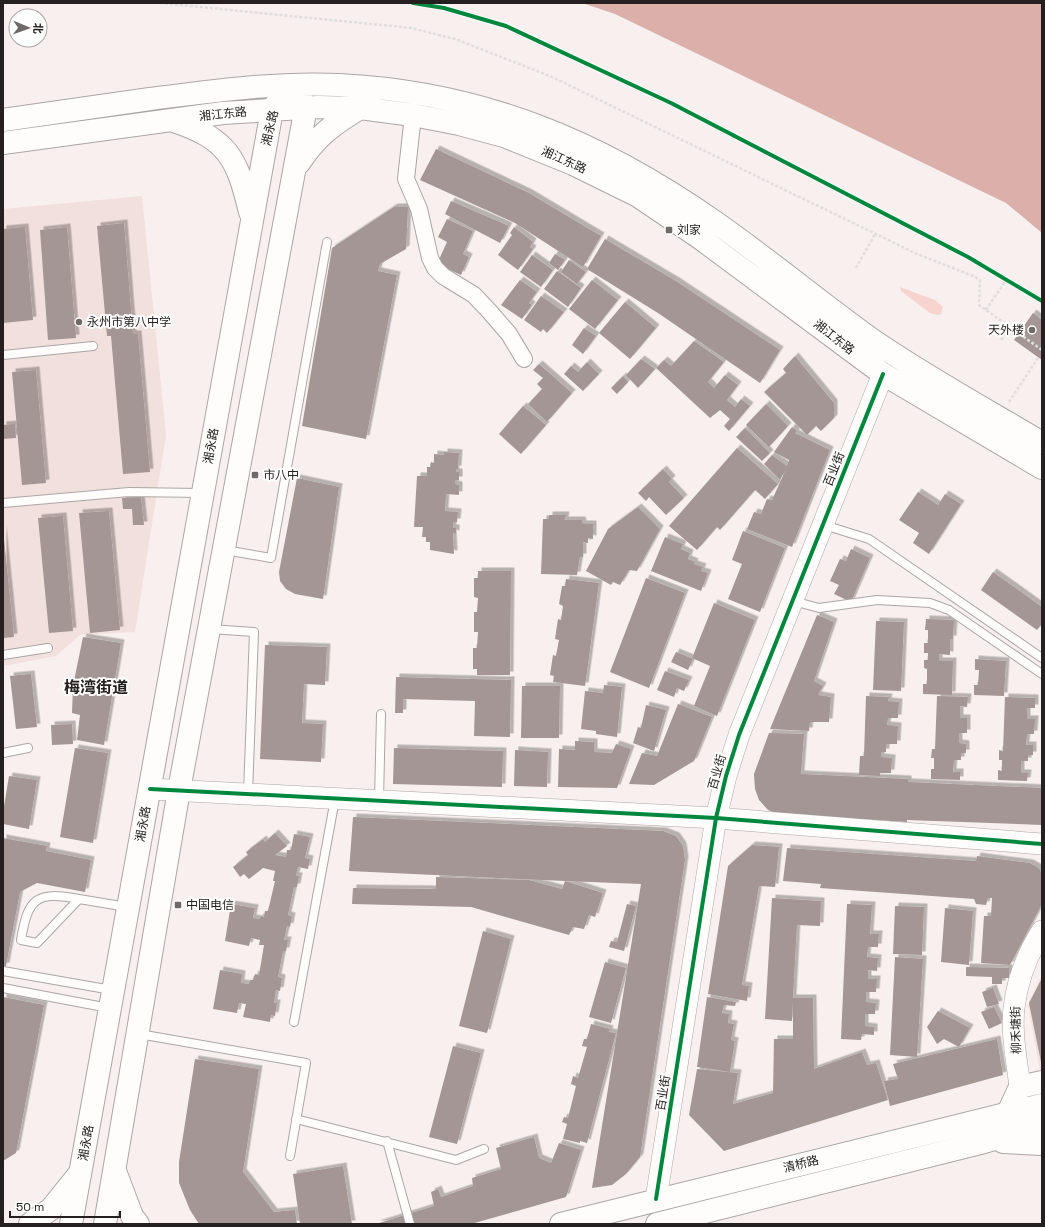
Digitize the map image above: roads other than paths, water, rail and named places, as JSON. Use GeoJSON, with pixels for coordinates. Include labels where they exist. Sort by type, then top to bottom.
{"type":"FeatureCollection","features":[{"type":"Feature","properties":{"kind":"main road"},"geometry":{"type":"LineString","coordinates":[[105,1224],[179,790],[306,107],[290,85]]}},
{"type":"Feature","properties":{"kind":"main road","name":"湘江东路"},"geometry":{"type":"LineString","coordinates":[[3,120],[212,91],[290,85],[351,86],[417,93],[464,103],[516,117],[578,142],[637,172],[675,195],[727,230],[894,355],[1042,443]]}},
{"type":"Feature","properties":{"kind":"main road","name":"湘永路"},"geometry":{"type":"LineString","coordinates":[[71,1224],[272,110],[290,85]]}},
{"type":"Feature","properties":{"kind":"main road","name":"湘江东路"},"geometry":{"type":"LineString","coordinates":[[3,143],[223,113],[306,107],[360,108],[413,115],[459,124],[504,136],[573,164],[631,192],[700,238],[883,374],[1042,468]]}},
{"type":"Feature","properties":{"kind":"main road"},"geometry":{"type":"LineString","coordinates":[[294,169],[312,144],[332,126],[360,108]]}},
{"type":"Feature","properties":{"kind":"main road"},"geometry":{"type":"LineString","coordinates":[[171,120],[200,129],[227,150],[242,176],[252,221]]}},
{"type":"Feature","properties":{"kind":"main road"},"geometry":{"type":"LineString","coordinates":[[1007,1115],[1020,1087],[1042,1082]]}},
{"type":"Feature","properties":{"kind":"main road","name":"清桥路"},"geometry":{"type":"LineString","coordinates":[[561,1224],[656,1199],[1007,1115],[1042,1105]]}},
{"type":"Feature","properties":{"kind":"main road","name":"清桥路"},"geometry":{"type":"LineString","coordinates":[[657,1224],[984,1142],[1042,1125]]}},
{"type":"Feature","properties":{"kind":"main road"},"geometry":{"type":"LineString","coordinates":[[984,1142],[1042,1144]]}},
{"type":"Feature","properties":{"kind":"main road"},"geometry":{"type":"LineString","coordinates":[[115,1171],[132,1216],[138,1224]]}},
{"type":"Feature","properties":{"kind":"main road"},"geometry":{"type":"LineString","coordinates":[[30,1224],[51,1209],[80,1173]]}},
{"type":"Feature","properties":{"kind":"street"},"geometry":{"type":"LineString","coordinates":[[413,115],[406,178],[419,209],[430,258],[435,268],[443,276],[474,295],[490,312],[509,334],[524,359]]}},
{"type":"Feature","properties":{"kind":"street","name":"百业街"},"geometry":{"type":"LineString","coordinates":[[656,1199],[716,818],[726,776],[739,735],[883,374]]}},
{"type":"Feature","properties":{"kind":"street"},"geometry":{"type":"LineString","coordinates":[[150,789],[716,818],[1042,844]]}},
{"type":"Feature","properties":{"kind":"street","name":"柳禾塘街"},"geometry":{"type":"LineString","coordinates":[[1020,1087],[1014,1039],[1014,1008],[1022,972],[1042,930]]}},
{"type":"Feature","properties":{"kind":"lane"},"geometry":{"type":"LineString","coordinates":[[224,550],[271,558],[327,242]]}},
{"type":"Feature","properties":{"kind":"lane"},"geometry":{"type":"LineString","coordinates":[[3,355],[92,346]]}},
{"type":"Feature","properties":{"kind":"lane"},"geometry":{"type":"LineString","coordinates":[[3,503],[129,492],[203,493]]}},
{"type":"Feature","properties":{"kind":"lane"},"geometry":{"type":"LineString","coordinates":[[823,525],[869,539],[1042,658]]}},
{"type":"Feature","properties":{"kind":"lane"},"geometry":{"type":"LineString","coordinates":[[793,601],[819,608],[876,600],[930,604],[949,610],[1042,674]]}},
{"type":"Feature","properties":{"kind":"lane"},"geometry":{"type":"LineString","coordinates":[[209,629],[254,632],[248,794]]}},
{"type":"Feature","properties":{"kind":"lane"},"geometry":{"type":"LineString","coordinates":[[3,655],[48,648]]}},
{"type":"Feature","properties":{"kind":"lane"},"geometry":{"type":"LineString","coordinates":[[379,801],[381,714]]}},
{"type":"Feature","properties":{"kind":"lane"},"geometry":{"type":"LineString","coordinates":[[3,753],[28,748]]}},
{"type":"Feature","properties":{"kind":"lane"},"geometry":{"type":"LineString","coordinates":[[294,1022],[335,798]]}},
{"type":"Feature","properties":{"kind":"lane"},"geometry":{"type":"LineString","coordinates":[[79,899],[37,943],[21,940],[24,920],[29,909],[38,900],[46,896],[60,895],[128,908]]}},
{"type":"Feature","properties":{"kind":"lane"},"geometry":{"type":"LineString","coordinates":[[3,971],[112,999]]}},
{"type":"Feature","properties":{"kind":"lane"},"geometry":{"type":"LineString","coordinates":[[3,988],[112,999]]}},
{"type":"Feature","properties":{"kind":"lane"},"geometry":{"type":"LineString","coordinates":[[138,1034],[306,1063],[290,1156]]}},
{"type":"Feature","properties":{"kind":"lane"},"geometry":{"type":"LineString","coordinates":[[296,1119],[387,1141],[456,1160],[484,1148]]}},
{"type":"Feature","properties":{"kind":"lane"},"geometry":{"type":"LineString","coordinates":[[387,1141],[410,1224]]}},
{"type":"Feature","properties":{"kind":"place","name":"刘家"},"geometry":{"type":"Point","coordinates":[669,230]}},
{"type":"Feature","properties":{"kind":"place","name":"永州市第八中学"},"geometry":{"type":"Point","coordinates":[79,322]}},
{"type":"Feature","properties":{"kind":"place","name":"天外楼"},"geometry":{"type":"Point","coordinates":[1032,330]}},
{"type":"Feature","properties":{"kind":"place","name":"市八中"},"geometry":{"type":"Point","coordinates":[255,475]}},
{"type":"Feature","properties":{"kind":"place","name":"中国电信"},"geometry":{"type":"Point","coordinates":[178,905]}},
{"type":"Feature","properties":{"kind":"district","name":"梅湾街道"},"geometry":{"type":"Point","coordinates":[96,687]}}]}
